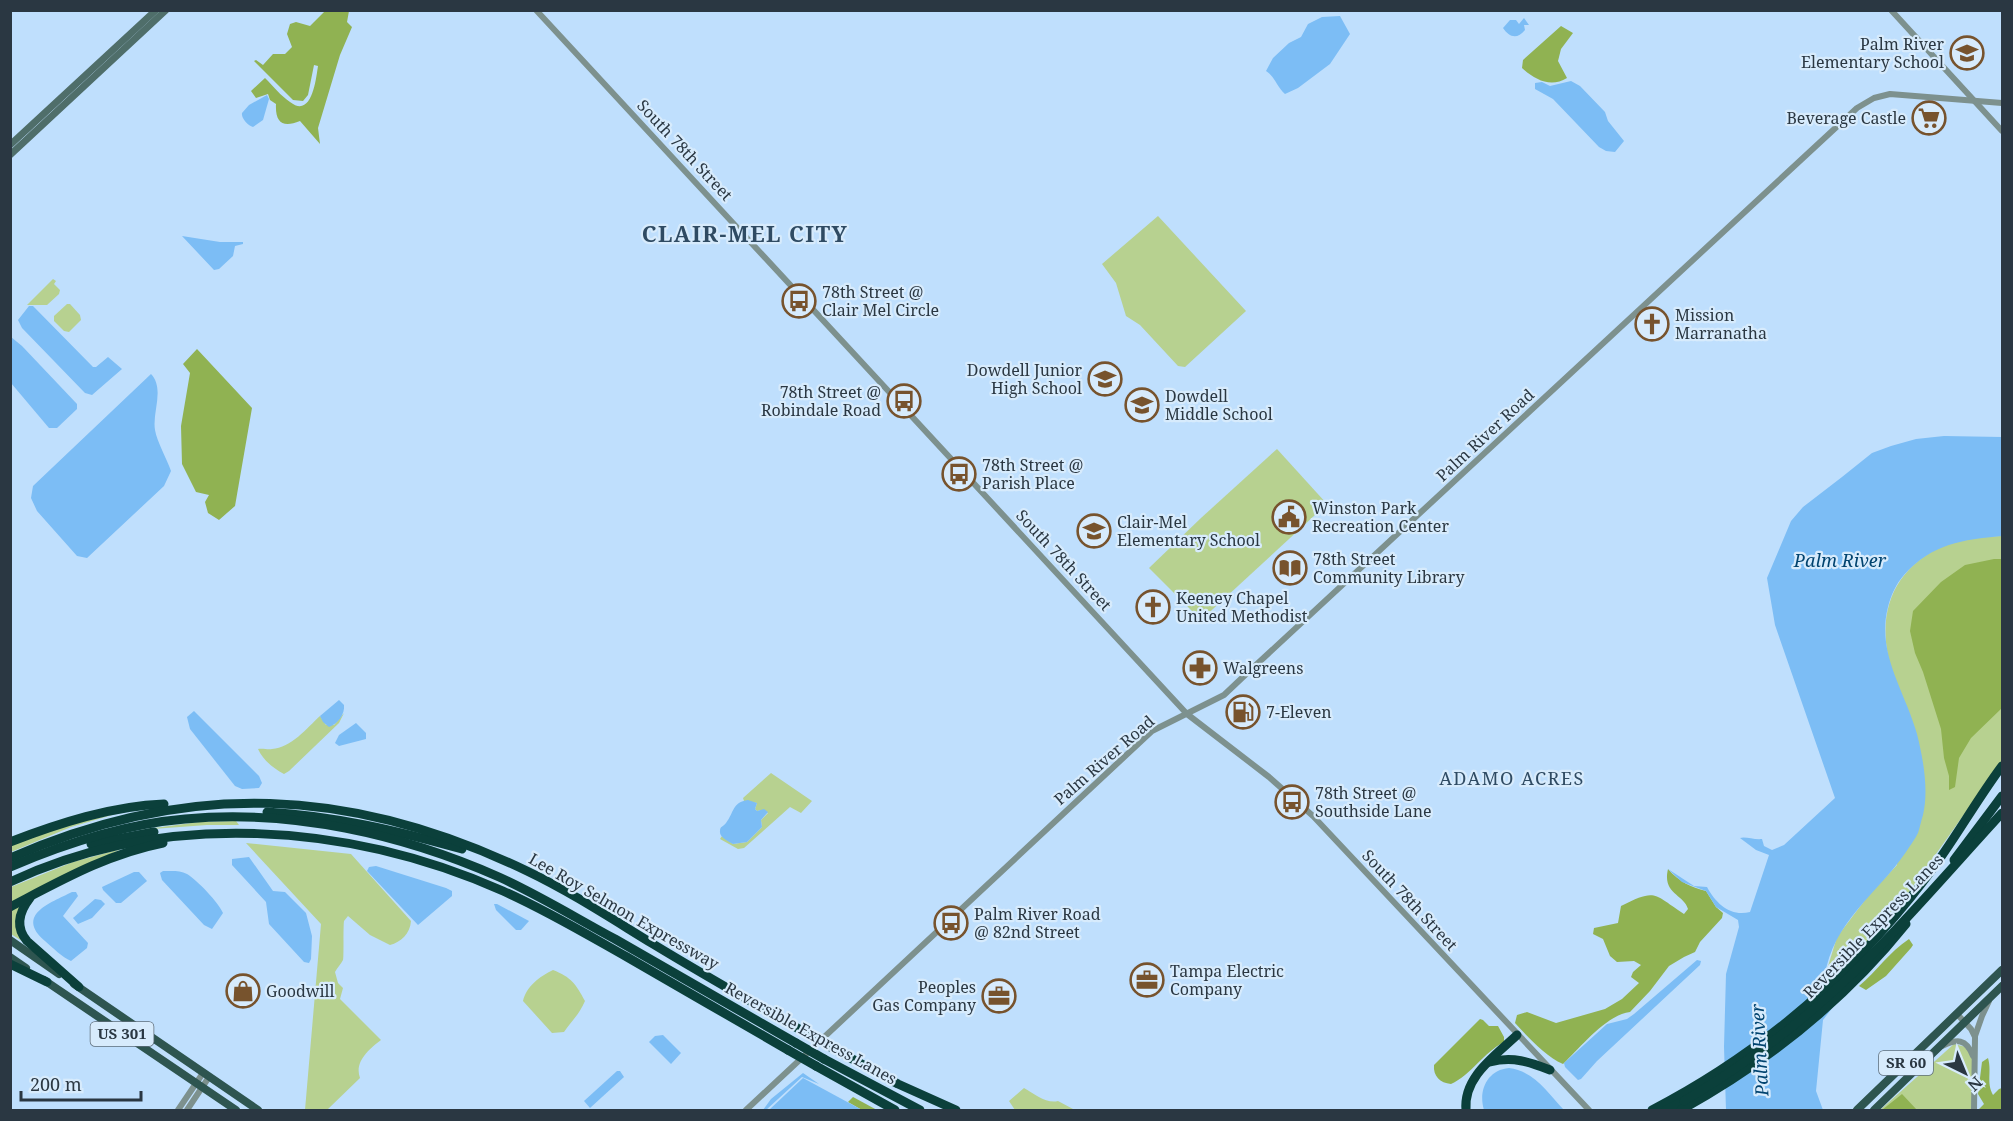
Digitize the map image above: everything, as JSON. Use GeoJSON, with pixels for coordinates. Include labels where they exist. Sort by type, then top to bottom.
{"type":"FeatureCollection","features":[{"type":"Feature","properties":{"kind":"highway"},"geometry":{"type":"LineString","coordinates":[[1652,1110],[1687,1092],[1769,1037],[1835,981],[1889,924],[1924,880],[2002,766]]}},
{"type":"Feature","properties":{"kind":"highway"},"geometry":{"type":"LineString","coordinates":[[1681,1110],[1784,1043],[1848,986],[1904,927],[2002,796]]}},
{"type":"Feature","properties":{"kind":"highway","name":"Lee Roy Selmon Expressway"},"geometry":{"type":"LineString","coordinates":[[10,858],[94,826],[135,815],[184,806],[238,802],[290,804],[361,814],[436,834],[505,861],[569,893],[691,967],[834,1049],[898,1084],[956,1110]]}},
{"type":"Feature","properties":{"kind":"highway"},"geometry":{"type":"LineString","coordinates":[[10,842],[67,822],[115,811],[157,805],[184,806]]}},
{"type":"Feature","properties":{"kind":"highway","name":"Reversible Express Lanes"},"geometry":{"type":"LineString","coordinates":[[1666,1110],[1751,1058],[1826,998],[1869,956],[2002,813]]}},
{"type":"Feature","properties":{"kind":"highway"},"geometry":{"type":"LineString","coordinates":[[247,815],[311,816],[361,823],[505,861]]}},
{"type":"Feature","properties":{"kind":"highway","name":"Reversible Express Lanes"},"geometry":{"type":"LineString","coordinates":[[10,867],[110,833],[184,819],[247,815],[312,823],[370,834],[425,849],[487,872],[548,901],[820,1062],[920,1110]]}},
{"type":"Feature","properties":{"kind":"highway"},"geometry":{"type":"LineString","coordinates":[[42,855],[150,833],[203,828],[330,840],[382,850],[447,868],[491,885],[792,1046]]}},
{"type":"Feature","properties":{"kind":"highway"},"geometry":{"type":"LineString","coordinates":[[10,882],[56,863],[107,848],[158,838],[244,832]]}},
{"type":"Feature","properties":{"kind":"highway"},"geometry":{"type":"LineString","coordinates":[[10,907],[85,867],[117,855],[200,835]]}},
{"type":"Feature","properties":{"kind":"highway"},"geometry":{"type":"LineString","coordinates":[[32,896],[20,915],[22,933],[27,941],[79,987]]}},
{"type":"Feature","properties":{"kind":"highway"},"geometry":{"type":"LineString","coordinates":[[10,964],[47,982]]}},
{"type":"Feature","properties":{"kind":"highway"},"geometry":{"type":"LineString","coordinates":[[1466,1110],[1466,1096],[1478,1072],[1517,1035]]}},
{"type":"Feature","properties":{"kind":"highway"},"geometry":{"type":"LineString","coordinates":[[1488,1063],[1515,1059],[1550,1070]]}},
{"type":"Feature","properties":{"kind":"highway"},"geometry":{"type":"LineString","coordinates":[[820,1062],[895,1110]]}},
{"type":"Feature","properties":{"kind":"highway"},"geometry":{"type":"LineString","coordinates":[[898,1084],[914,1096],[945,1110]]}},
{"type":"Feature","properties":{"kind":"main road"},"geometry":{"type":"LineString","coordinates":[[10,155],[75,95],[76,90],[149,17],[164,10]]}},
{"type":"Feature","properties":{"kind":"main road"},"geometry":{"type":"LineString","coordinates":[[10,145],[157,14]]}},
{"type":"Feature","properties":{"kind":"main road","name":"US 301"},"geometry":{"type":"LineString","coordinates":[[10,940],[258,1110]]}},
{"type":"Feature","properties":{"kind":"main road","name":"US 301"},"geometry":{"type":"LineString","coordinates":[[10,957],[236,1110]]}},
{"type":"Feature","properties":{"kind":"main road","name":"SR 60"},"geometry":{"type":"LineString","coordinates":[[1857,1110],[2002,970]]}},
{"type":"Feature","properties":{"kind":"main road","name":"SR 60"},"geometry":{"type":"LineString","coordinates":[[1874,1110],[2002,986]]}},
{"type":"Feature","properties":{"kind":"street","name":"South 78th Street"},"geometry":{"type":"LineString","coordinates":[[536,10],[940,444],[1187,714],[1297,801],[1588,1110]]}},
{"type":"Feature","properties":{"kind":"street"},"geometry":{"type":"LineString","coordinates":[[1891,10],[2002,131]]}},
{"type":"Feature","properties":{"kind":"street","name":"Palm River Road"},"geometry":{"type":"LineString","coordinates":[[746,1110],[1152,731],[1224,695],[1244,677],[1857,108],[1874,98],[1890,94],[2002,103]]}},
{"type":"Feature","properties":{"kind":"street"},"geometry":{"type":"LineString","coordinates":[[1974,1110],[1975,1037],[1990,998]]}},
{"type":"Feature","properties":{"kind":"street"},"geometry":{"type":"LineString","coordinates":[[1956,1015],[1965,1022],[1975,1037]]}},
{"type":"Feature","properties":{"kind":"street"},"geometry":{"type":"LineString","coordinates":[[1941,1046],[1954,1040],[1963,1042],[1971,1049],[1974,1060]]}},
{"type":"Feature","properties":{"kind":"street"},"geometry":{"type":"LineString","coordinates":[[187,1110],[206,1075]]}},
{"type":"Feature","properties":{"kind":"street"},"geometry":{"type":"LineString","coordinates":[[178,1110],[199,1086]]}},
{"type":"Feature","properties":{"kind":"green space"},"geometry":{"type":"Polygon","coordinates":[[[325,11],[349,11],[347,22],[352,27],[340,55],[318,128],[320,144],[300,121],[289,124],[281,122],[277,116],[276,104],[270,100],[268,94],[256,98],[251,91],[265,78],[280,94],[297,106],[308,102],[314,88],[318,66],[314,65],[308,95],[303,101],[293,100],[254,61],[263,65],[273,54],[285,54],[292,47],[287,34],[290,24],[296,22],[310,26],[325,11]]]}},
{"type":"Feature","properties":{"kind":"green space"},"geometry":{"type":"Polygon","coordinates":[[[1561,26],[1573,33],[1561,49],[1558,61],[1567,78],[1555,82],[1543,81],[1522,68],[1523,60],[1561,26]]]}},
{"type":"Feature","properties":{"kind":"green space"},"geometry":{"type":"Polygon","coordinates":[[[1158,216],[1246,311],[1185,367],[1178,366],[1140,325],[1126,316],[1116,283],[1102,264],[1158,216]]]}},
{"type":"Feature","properties":{"kind":"green space"},"geometry":{"type":"Polygon","coordinates":[[[53,279],[56,281],[54,284],[60,290],[59,294],[47,305],[27,305],[53,279]]]}},
{"type":"Feature","properties":{"kind":"green space"},"geometry":{"type":"Polygon","coordinates":[[[70,304],[80,315],[81,320],[69,332],[64,331],[54,321],[54,316],[70,304]]]}},
{"type":"Feature","properties":{"kind":"green space"},"geometry":{"type":"Polygon","coordinates":[[[197,349],[252,408],[235,506],[219,520],[208,513],[205,502],[209,495],[196,492],[182,464],[181,426],[190,373],[183,364],[197,349]]]}},
{"type":"Feature","properties":{"kind":"green space"},"geometry":{"type":"Polygon","coordinates":[[[1277,449],[1327,504],[1201,620],[1149,568],[1277,449]]]}},
{"type":"Feature","properties":{"kind":"green space"},"geometry":{"type":"Polygon","coordinates":[[[2002,536],[2002,765],[1898,907],[1851,960],[1825,983],[1837,937],[1868,896],[1897,865],[1886,637],[1889,604],[1904,575],[1930,553],[1960,540],[2002,536]]]}},
{"type":"Feature","properties":{"kind":"green space"},"geometry":{"type":"Polygon","coordinates":[[[2002,559],[2002,708],[1971,738],[1959,758],[1955,787],[1949,790],[1949,776],[1944,758],[1941,729],[1915,653],[1910,631],[1913,611],[1941,582],[1965,565],[2002,559]]]}},
{"type":"Feature","properties":{"kind":"green space"},"geometry":{"type":"Polygon","coordinates":[[[344,713],[339,723],[284,774],[269,763],[258,749],[279,748],[286,745],[320,716],[326,725],[334,725],[344,713]]]}},
{"type":"Feature","properties":{"kind":"green space"},"geometry":{"type":"Polygon","coordinates":[[[771,773],[812,801],[801,813],[790,807],[744,848],[738,849],[720,839],[722,836],[733,844],[747,842],[762,827],[761,820],[768,813],[757,811],[755,809],[757,803],[744,801],[743,798],[771,773]]]}},
{"type":"Feature","properties":{"kind":"green space"},"geometry":{"type":"Polygon","coordinates":[[[119,813],[71,827],[11,852],[10,844],[49,829],[119,813]]]}},
{"type":"Feature","properties":{"kind":"green space"},"geometry":{"type":"Polygon","coordinates":[[[236,821],[239,825],[139,830],[199,822],[236,821]]]}},
{"type":"Feature","properties":{"kind":"green space"},"geometry":{"type":"Polygon","coordinates":[[[246,843],[351,854],[411,921],[404,937],[390,945],[370,935],[348,916],[344,921],[343,960],[335,972],[338,983],[343,988],[340,999],[381,1040],[361,1061],[360,1078],[327,1110],[305,1110],[321,924],[246,843]]]}},
{"type":"Feature","properties":{"kind":"green space"},"geometry":{"type":"Polygon","coordinates":[[[121,849],[11,904],[11,887],[73,862],[121,849]]]}},
{"type":"Feature","properties":{"kind":"green space"},"geometry":{"type":"Polygon","coordinates":[[[1668,869],[1686,883],[1706,891],[1716,907],[1723,913],[1722,918],[1700,942],[1695,952],[1669,966],[1630,1012],[1612,1019],[1585,1041],[1563,1064],[1556,1061],[1537,1046],[1515,1023],[1517,1015],[1527,1012],[1556,1023],[1605,1009],[1622,999],[1639,983],[1631,977],[1641,965],[1634,961],[1617,962],[1610,956],[1603,939],[1593,934],[1594,928],[1618,923],[1621,906],[1649,895],[1660,898],[1684,914],[1688,909],[1668,884],[1668,869]]]}},
{"type":"Feature","properties":{"kind":"green space"},"geometry":{"type":"Polygon","coordinates":[[[22,902],[20,909],[25,943],[11,934],[11,908],[22,902]]]}},
{"type":"Feature","properties":{"kind":"green space"},"geometry":{"type":"Polygon","coordinates":[[[1909,939],[1913,945],[1886,976],[1866,990],[1859,986],[1895,950],[1909,939]]]}},
{"type":"Feature","properties":{"kind":"green space"},"geometry":{"type":"Polygon","coordinates":[[[553,970],[572,982],[585,1001],[564,1032],[552,1033],[523,1001],[527,991],[534,983],[553,970]]]}},
{"type":"Feature","properties":{"kind":"green space"},"geometry":{"type":"Polygon","coordinates":[[[1480,1019],[1489,1026],[1498,1026],[1504,1042],[1458,1080],[1451,1084],[1441,1080],[1436,1076],[1434,1065],[1480,1019]]]}},
{"type":"Feature","properties":{"kind":"green space"},"geometry":{"type":"Polygon","coordinates":[[[1954,1044],[1966,1047],[1972,1055],[1973,1110],[1880,1110],[1954,1044]]]}},
{"type":"Feature","properties":{"kind":"green space"},"geometry":{"type":"Polygon","coordinates":[[[1988,1058],[1993,1095],[2002,1088],[2002,1110],[1978,1110],[1984,1104],[1978,1094],[1982,1062],[1988,1058]]]}},
{"type":"Feature","properties":{"kind":"green space"},"geometry":{"type":"Polygon","coordinates":[[[1024,1088],[1045,1100],[1058,1101],[1073,1109],[1015,1110],[1009,1101],[1024,1088]]]}},
{"type":"Feature","properties":{"kind":"green space"},"geometry":{"type":"Polygon","coordinates":[[[1902,1094],[1917,1110],[1882,1110],[1902,1094]]]}},
{"type":"Feature","properties":{"kind":"green space"},"geometry":{"type":"Polygon","coordinates":[[[853,1097],[877,1110],[862,1110],[848,1102],[853,1097]]]}},
{"type":"Feature","properties":{"kind":"water"},"geometry":{"type":"Polygon","coordinates":[[[1340,16],[1350,34],[1330,64],[1298,88],[1285,94],[1266,71],[1273,58],[1289,43],[1301,37],[1308,24],[1322,17],[1340,16]]]}},
{"type":"Feature","properties":{"kind":"water"},"geometry":{"type":"Polygon","coordinates":[[[1524,18],[1529,25],[1524,25],[1525,30],[1519,35],[1510,35],[1503,28],[1510,20],[1516,20],[1519,24],[1524,18]]]}},
{"type":"Feature","properties":{"kind":"water"},"geometry":{"type":"Polygon","coordinates":[[[1571,81],[1580,86],[1605,112],[1608,121],[1624,141],[1615,152],[1599,147],[1553,99],[1535,89],[1535,83],[1542,82],[1550,86],[1571,81]]]}},
{"type":"Feature","properties":{"kind":"water"},"geometry":{"type":"Polygon","coordinates":[[[267,95],[269,99],[263,120],[253,127],[247,123],[242,113],[249,105],[267,95]]]}},
{"type":"Feature","properties":{"kind":"water"},"geometry":{"type":"Polygon","coordinates":[[[182,236],[220,242],[243,242],[243,244],[235,246],[233,256],[219,269],[214,270],[182,236]]]}},
{"type":"Feature","properties":{"kind":"water"},"geometry":{"type":"Polygon","coordinates":[[[29,306],[33,306],[93,367],[108,357],[122,369],[92,395],[85,393],[22,328],[18,320],[29,306]]]}},
{"type":"Feature","properties":{"kind":"water"},"geometry":{"type":"Polygon","coordinates":[[[11,337],[77,404],[77,409],[57,428],[49,428],[11,383],[11,337]]]}},
{"type":"Feature","properties":{"kind":"water"},"geometry":{"type":"Polygon","coordinates":[[[151,374],[158,394],[155,430],[171,471],[164,486],[87,558],[77,556],[37,511],[31,498],[33,486],[151,374]]]}},
{"type":"Feature","properties":{"kind":"water","name":"Palm River"},"geometry":{"type":"Polygon","coordinates":[[[1944,436],[2002,437],[2002,536],[1949,545],[1926,556],[1901,578],[1889,603],[1885,624],[1889,656],[1917,734],[1924,774],[1925,805],[1918,833],[1895,867],[1846,924],[1829,957],[1825,980],[1833,1007],[1823,1020],[1816,1091],[1823,1110],[1726,1110],[1724,1047],[1726,974],[1739,927],[1738,920],[1716,907],[1706,891],[1682,882],[1668,869],[1694,886],[1707,887],[1715,899],[1730,911],[1750,912],[1769,855],[1756,850],[1740,838],[1762,839],[1764,846],[1772,850],[1784,845],[1835,798],[1775,625],[1767,578],[1791,521],[1803,507],[1872,453],[1916,439],[1944,436]]]}},
{"type":"Feature","properties":{"kind":"water"},"geometry":{"type":"Polygon","coordinates":[[[339,700],[344,705],[342,715],[329,727],[320,716],[339,700]]]}},
{"type":"Feature","properties":{"kind":"water"},"geometry":{"type":"Polygon","coordinates":[[[194,711],[259,776],[262,783],[259,788],[242,789],[235,786],[190,729],[187,717],[194,711]]]}},
{"type":"Feature","properties":{"kind":"water"},"geometry":{"type":"Polygon","coordinates":[[[356,723],[366,733],[366,739],[339,746],[335,743],[339,735],[356,723]]]}},
{"type":"Feature","properties":{"kind":"water"},"geometry":{"type":"Polygon","coordinates":[[[748,800],[757,803],[755,809],[757,811],[764,809],[768,812],[761,820],[762,827],[747,842],[733,844],[721,835],[721,828],[736,806],[748,800]]]}},
{"type":"Feature","properties":{"kind":"water"},"geometry":{"type":"Polygon","coordinates":[[[249,857],[273,891],[285,892],[306,913],[312,936],[309,963],[304,962],[269,924],[266,902],[232,865],[232,859],[249,857]]]}},
{"type":"Feature","properties":{"kind":"water"},"geometry":{"type":"Polygon","coordinates":[[[376,866],[446,888],[452,891],[452,896],[418,925],[367,871],[369,867],[376,866]]]}},
{"type":"Feature","properties":{"kind":"water"},"geometry":{"type":"Polygon","coordinates":[[[178,871],[187,874],[212,898],[223,913],[212,929],[204,925],[162,880],[160,873],[178,871]]]}},
{"type":"Feature","properties":{"kind":"water"},"geometry":{"type":"Polygon","coordinates":[[[134,872],[139,872],[147,881],[121,903],[116,903],[103,890],[102,887],[134,872]]]}},
{"type":"Feature","properties":{"kind":"water"},"geometry":{"type":"Polygon","coordinates":[[[76,892],[78,896],[63,916],[88,943],[87,948],[71,961],[45,941],[33,924],[39,911],[46,905],[76,892]]]}},
{"type":"Feature","properties":{"kind":"water"},"geometry":{"type":"Polygon","coordinates":[[[95,899],[105,904],[92,918],[78,924],[73,918],[95,899]]]}},
{"type":"Feature","properties":{"kind":"water"},"geometry":{"type":"Polygon","coordinates":[[[494,904],[529,921],[521,930],[516,930],[496,910],[494,904]]]}},
{"type":"Feature","properties":{"kind":"water"},"geometry":{"type":"Polygon","coordinates":[[[1697,960],[1701,961],[1700,965],[1597,1061],[1581,1079],[1578,1080],[1565,1067],[1564,1063],[1607,1024],[1627,1019],[1697,960]]]}},
{"type":"Feature","properties":{"kind":"water"},"geometry":{"type":"Polygon","coordinates":[[[663,1035],[681,1053],[671,1064],[649,1042],[655,1036],[663,1035]]]}},
{"type":"Feature","properties":{"kind":"water"},"geometry":{"type":"Polygon","coordinates":[[[1509,1068],[1526,1073],[1533,1078],[1564,1110],[1484,1110],[1482,1096],[1486,1083],[1495,1073],[1509,1068]]]}},
{"type":"Feature","properties":{"kind":"water"},"geometry":{"type":"Polygon","coordinates":[[[617,1071],[620,1071],[624,1077],[590,1108],[584,1101],[617,1071]]]}},
{"type":"Feature","properties":{"kind":"water"},"geometry":{"type":"Polygon","coordinates":[[[803,1073],[819,1084],[802,1077],[766,1110],[763,1110],[771,1099],[803,1073]]]}},
{"type":"Feature","properties":{"kind":"water"},"geometry":{"type":"Polygon","coordinates":[[[803,1078],[862,1110],[769,1110],[803,1078]]]}},
{"type":"Feature","properties":{"kind":"place","name":"Palm River Elementary School"},"geometry":{"type":"Point","coordinates":[1967,53]}},
{"type":"Feature","properties":{"kind":"place","name":"Beverage Castle"},"geometry":{"type":"Point","coordinates":[1929,118]}},
{"type":"Feature","properties":{"kind":"place","name":"78th Street @ Clair Mel Circle"},"geometry":{"type":"Point","coordinates":[799,301]}},
{"type":"Feature","properties":{"kind":"place","name":"Mission Marranatha"},"geometry":{"type":"Point","coordinates":[1652,324]}},
{"type":"Feature","properties":{"kind":"place","name":"Dowdell Junior High School"},"geometry":{"type":"Point","coordinates":[1105,379]}},
{"type":"Feature","properties":{"kind":"place","name":"78th Street @ Robindale Road"},"geometry":{"type":"Point","coordinates":[904,401]}},
{"type":"Feature","properties":{"kind":"place","name":"Dowdell Middle School"},"geometry":{"type":"Point","coordinates":[1142,405]}},
{"type":"Feature","properties":{"kind":"place","name":"78th Street @ Parish Place"},"geometry":{"type":"Point","coordinates":[959,474]}},
{"type":"Feature","properties":{"kind":"place","name":"Winston Park Recreation Center"},"geometry":{"type":"Point","coordinates":[1289,517]}},
{"type":"Feature","properties":{"kind":"place","name":"Clair-Mel Elementary School"},"geometry":{"type":"Point","coordinates":[1094,531]}},
{"type":"Feature","properties":{"kind":"place","name":"78th Street Community Library"},"geometry":{"type":"Point","coordinates":[1290,568]}},
{"type":"Feature","properties":{"kind":"place","name":"Keeney Chapel United Methodist"},"geometry":{"type":"Point","coordinates":[1153,607]}},
{"type":"Feature","properties":{"kind":"place","name":"Walgreens"},"geometry":{"type":"Point","coordinates":[1200,668]}},
{"type":"Feature","properties":{"kind":"place","name":"7-Eleven"},"geometry":{"type":"Point","coordinates":[1243,712]}},
{"type":"Feature","properties":{"kind":"place","name":"78th Street @ Southside Lane"},"geometry":{"type":"Point","coordinates":[1292,802]}},
{"type":"Feature","properties":{"kind":"place","name":"Palm River Road @ 82nd Street"},"geometry":{"type":"Point","coordinates":[951,923]}},
{"type":"Feature","properties":{"kind":"place","name":"Tampa Electric Company"},"geometry":{"type":"Point","coordinates":[1147,980]}},
{"type":"Feature","properties":{"kind":"place","name":"Goodwill"},"geometry":{"type":"Point","coordinates":[243,991]}},
{"type":"Feature","properties":{"kind":"place","name":"Peoples Gas Company"},"geometry":{"type":"Point","coordinates":[999,996]}},
{"type":"Feature","properties":{"kind":"district","name":"CLAIR-MEL CITY"},"geometry":{"type":"Point","coordinates":[745,234]}},
{"type":"Feature","properties":{"kind":"district","name":"ADAMO ACRES"},"geometry":{"type":"Point","coordinates":[1512,779]}}]}
